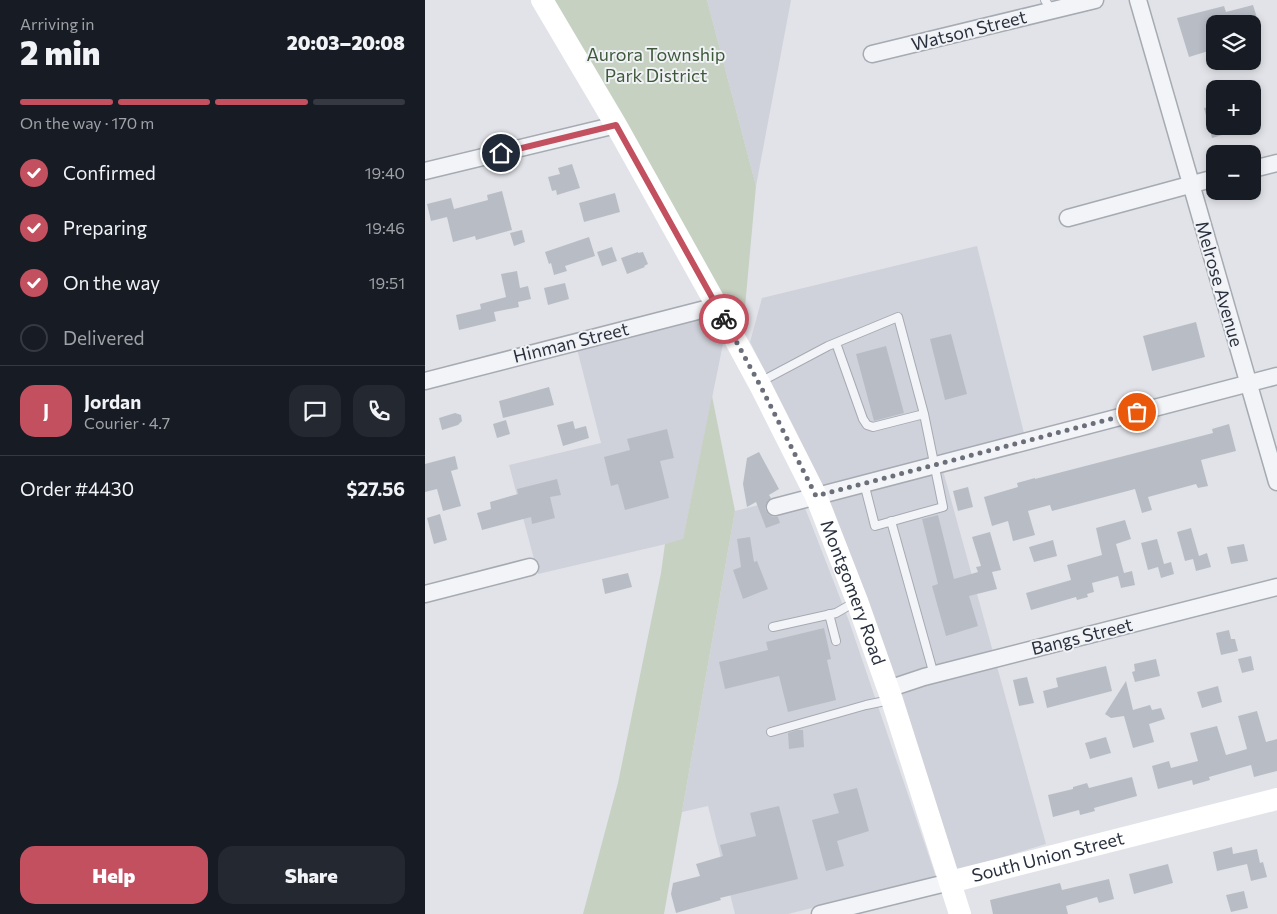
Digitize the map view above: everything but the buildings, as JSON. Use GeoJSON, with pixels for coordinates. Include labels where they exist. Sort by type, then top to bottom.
{"type":"FeatureCollection","features":[{"type":"Feature","properties":{"kind":"street","name":"Montgomery Road"},"geometry":{"type":"LineString","coordinates":[[542,0],[616,125],[717,306],[816,496],[857,601],[890,694],[961,914]]}},
{"type":"Feature","properties":{"kind":"street","name":"Watson Street"},"geometry":{"type":"LineString","coordinates":[[872,54],[1049,5],[1095,0]]}},
{"type":"Feature","properties":{"kind":"street","name":"Melrose Avenue"},"geometry":{"type":"LineString","coordinates":[[1138,0],[1277,482]]}},
{"type":"Feature","properties":{"kind":"street"},"geometry":{"type":"LineString","coordinates":[[425,171],[616,125]]}},
{"type":"Feature","properties":{"kind":"street"},"geometry":{"type":"LineString","coordinates":[[1261,167],[1277,163]]}},
{"type":"Feature","properties":{"kind":"street"},"geometry":{"type":"LineString","coordinates":[[1068,218],[1206,180]]}},
{"type":"Feature","properties":{"kind":"street","name":"Hinman Street"},"geometry":{"type":"LineString","coordinates":[[425,381],[717,306]]}},
{"type":"Feature","properties":{"kind":"street"},"geometry":{"type":"LineString","coordinates":[[775,507],[1277,376]]}},
{"type":"Feature","properties":{"kind":"street"},"geometry":{"type":"LineString","coordinates":[[425,594],[529,568]]}},
{"type":"Feature","properties":{"kind":"street","name":"Bangs Street"},"geometry":{"type":"LineString","coordinates":[[890,694],[934,675],[1277,588]]}},
{"type":"Feature","properties":{"kind":"street","name":"South Union Street"},"geometry":{"type":"LineString","coordinates":[[820,914],[1277,799]]}},
{"type":"Feature","properties":{"kind":"lane"},"geometry":{"type":"LineString","coordinates":[[758,383],[836,343],[899,317],[924,414],[943,507],[875,526],[864,483]]}},
{"type":"Feature","properties":{"kind":"lane"},"geometry":{"type":"LineString","coordinates":[[836,343],[863,419],[867,425],[873,427],[924,414]]}},
{"type":"Feature","properties":{"kind":"lane"},"geometry":{"type":"LineString","coordinates":[[891,521],[934,675]]}},
{"type":"Feature","properties":{"kind":"lane"},"geometry":{"type":"LineString","coordinates":[[773,627],[836,613],[857,601]]}},
{"type":"Feature","properties":{"kind":"lane"},"geometry":{"type":"LineString","coordinates":[[829,614],[836,641]]}},
{"type":"Feature","properties":{"kind":"lane"},"geometry":{"type":"LineString","coordinates":[[771,732],[866,705],[890,694]]}},
{"type":"Feature","properties":{"kind":"shaded area"},"geometry":{"type":"Polygon","coordinates":[[[707,0],[791,0],[756,186],[707,0]]]}},
{"type":"Feature","properties":{"kind":"shaded area"},"geometry":{"type":"Polygon","coordinates":[[[977,246],[1027,445],[942,467],[1046,844],[956,871],[816,472],[750,342],[762,298],[977,246]]]}},
{"type":"Feature","properties":{"kind":"shaded area"},"geometry":{"type":"Polygon","coordinates":[[[705,311],[723,344],[683,540],[538,574],[509,465],[601,443],[576,345],[705,311]]]}},
{"type":"Feature","properties":{"kind":"shaded area"},"geometry":{"type":"Polygon","coordinates":[[[800,495],[849,621],[936,877],[788,914],[735,914],[708,806],[682,812],[735,511],[800,495]]]}},
{"type":"Feature","properties":{"kind":"green space","name":"Aurora Township Park District"},"geometry":{"type":"Polygon","coordinates":[[[542,0],[707,0],[756,186],[741,351],[542,0]]]}},
{"type":"Feature","properties":{"kind":"green space"},"geometry":{"type":"Polygon","coordinates":[[[712,396],[735,511],[664,914],[583,914],[618,783],[661,573],[665,544],[683,539],[712,396]]]}},
{"type":"Feature","properties":{"kind":"way so far"},"geometry":{"type":"LineString","coordinates":[[724,319],[816,496],[1137,412]]}},
{"type":"Feature","properties":{"kind":"route"},"geometry":{"type":"LineString","coordinates":[[501,153],[616,125],[724,319]]}}]}
